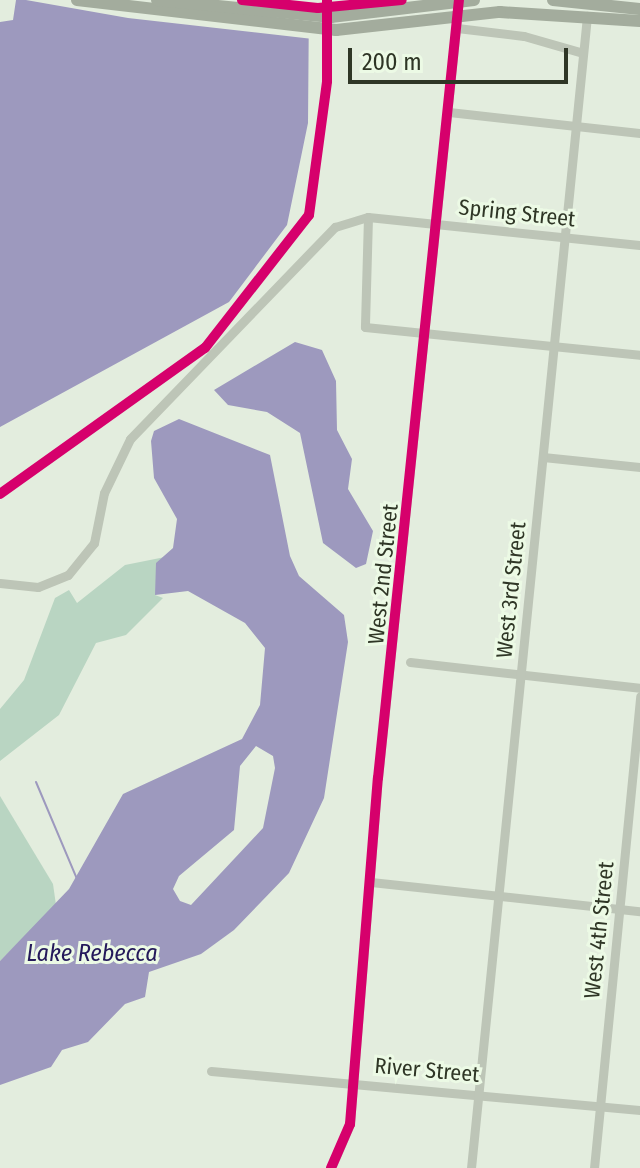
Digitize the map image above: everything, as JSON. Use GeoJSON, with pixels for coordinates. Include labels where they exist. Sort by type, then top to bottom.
{"type":"FeatureCollection","features":[{"type":"Feature","properties":{"kind":"highway"},"geometry":{"type":"LineString","coordinates":[[77,0],[322,29],[589,6],[640,21]]}},
{"type":"Feature","properties":{"kind":"highway"},"geometry":{"type":"LineString","coordinates":[[157,0],[347,17],[474,0]]}},
{"type":"Feature","properties":{"kind":"highway"},"geometry":{"type":"LineString","coordinates":[[553,0],[640,9]]}},
{"type":"Feature","properties":{"kind":"street","name":"West 2nd Street"},"geometry":{"type":"LineString","coordinates":[[331,1168],[350,1124],[371,882],[459,0]]}},
{"type":"Feature","properties":{"kind":"street","name":"West 3rd Street"},"geometry":{"type":"LineString","coordinates":[[471,1168],[589,6]]}},
{"type":"Feature","properties":{"kind":"street"},"geometry":{"type":"LineString","coordinates":[[457,28],[524,36],[583,53]]}},
{"type":"Feature","properties":{"kind":"street"},"geometry":{"type":"LineString","coordinates":[[449,112],[640,133]]}},
{"type":"Feature","properties":{"kind":"street"},"geometry":{"type":"LineString","coordinates":[[368,217],[365,327],[640,355]]}},
{"type":"Feature","properties":{"kind":"street","name":"Spring Street"},"geometry":{"type":"LineString","coordinates":[[0,583],[38,587],[68,575],[94,543],[104,493],[130,439],[321,238],[368,217],[640,245]]}},
{"type":"Feature","properties":{"kind":"street"},"geometry":{"type":"LineString","coordinates":[[543,457],[640,467]]}},
{"type":"Feature","properties":{"kind":"street"},"geometry":{"type":"LineString","coordinates":[[410,662],[640,688]]}},
{"type":"Feature","properties":{"kind":"street","name":"West 4th Street"},"geometry":{"type":"LineString","coordinates":[[594,1168],[640,696]]}},
{"type":"Feature","properties":{"kind":"street"},"geometry":{"type":"LineString","coordinates":[[371,882],[640,911]]}},
{"type":"Feature","properties":{"kind":"street","name":"River Street"},"geometry":{"type":"LineString","coordinates":[[211,1071],[354,1086],[477,1092],[640,1110]]}},
{"type":"Feature","properties":{"kind":"green space"},"geometry":{"type":"Polygon","coordinates":[[[165,557],[155,595],[163,598],[126,635],[96,643],[59,715],[0,761],[0,709],[24,680],[55,598],[69,590],[77,603],[125,565],[165,557]]]}},
{"type":"Feature","properties":{"kind":"green space"},"geometry":{"type":"Polygon","coordinates":[[[0,796],[53,884],[56,905],[0,961],[0,796]]]}},
{"type":"Feature","properties":{"kind":"water"},"geometry":{"type":"Polygon","coordinates":[[[16,0],[309,0],[308,123],[287,225],[229,302],[0,427],[0,22],[13,20],[16,0]]]}},
{"type":"Feature","properties":{"kind":"water"},"geometry":{"type":"Polygon","coordinates":[[[295,342],[322,350],[336,381],[337,430],[352,459],[348,489],[373,531],[366,564],[356,568],[323,543],[300,433],[267,412],[228,405],[214,390],[295,342]]]}},
{"type":"Feature","properties":{"kind":"water","name":"Lake Rebecca"},"geometry":{"type":"Polygon","coordinates":[[[179,419],[270,455],[290,556],[299,576],[344,615],[348,642],[324,798],[289,873],[234,930],[201,954],[149,972],[145,997],[125,1004],[88,1042],[62,1050],[51,1067],[0,1085],[0,961],[69,889],[123,794],[242,739],[260,705],[265,648],[245,623],[188,591],[155,595],[156,563],[173,548],[177,519],[154,478],[151,441],[154,431],[179,419]],[[256,746],[240,766],[234,830],[179,876],[173,889],[180,901],[191,905],[263,828],[275,768],[273,756],[256,746]]]}},
{"type":"Feature","properties":{"kind":"pier"},"geometry":{"type":"Polygon","coordinates":[[[26,0],[313,0],[313,39],[128,18],[26,0]]]}},
{"type":"Feature","properties":{"kind":"waterway"},"geometry":{"type":"LineString","coordinates":[[36,782],[77,879]]}},
{"type":"Feature","properties":{"kind":"cycle path"},"geometry":{"type":"LineString","coordinates":[[242,0],[318,8],[402,0]]}},
{"type":"Feature","properties":{"kind":"cycle path"},"geometry":{"type":"LineString","coordinates":[[0,494],[205,348],[309,215],[327,81],[327,0]]}},
{"type":"Feature","properties":{"kind":"cycle path"},"geometry":{"type":"LineString","coordinates":[[331,1168],[350,1124],[378,778],[459,0]]}}]}
